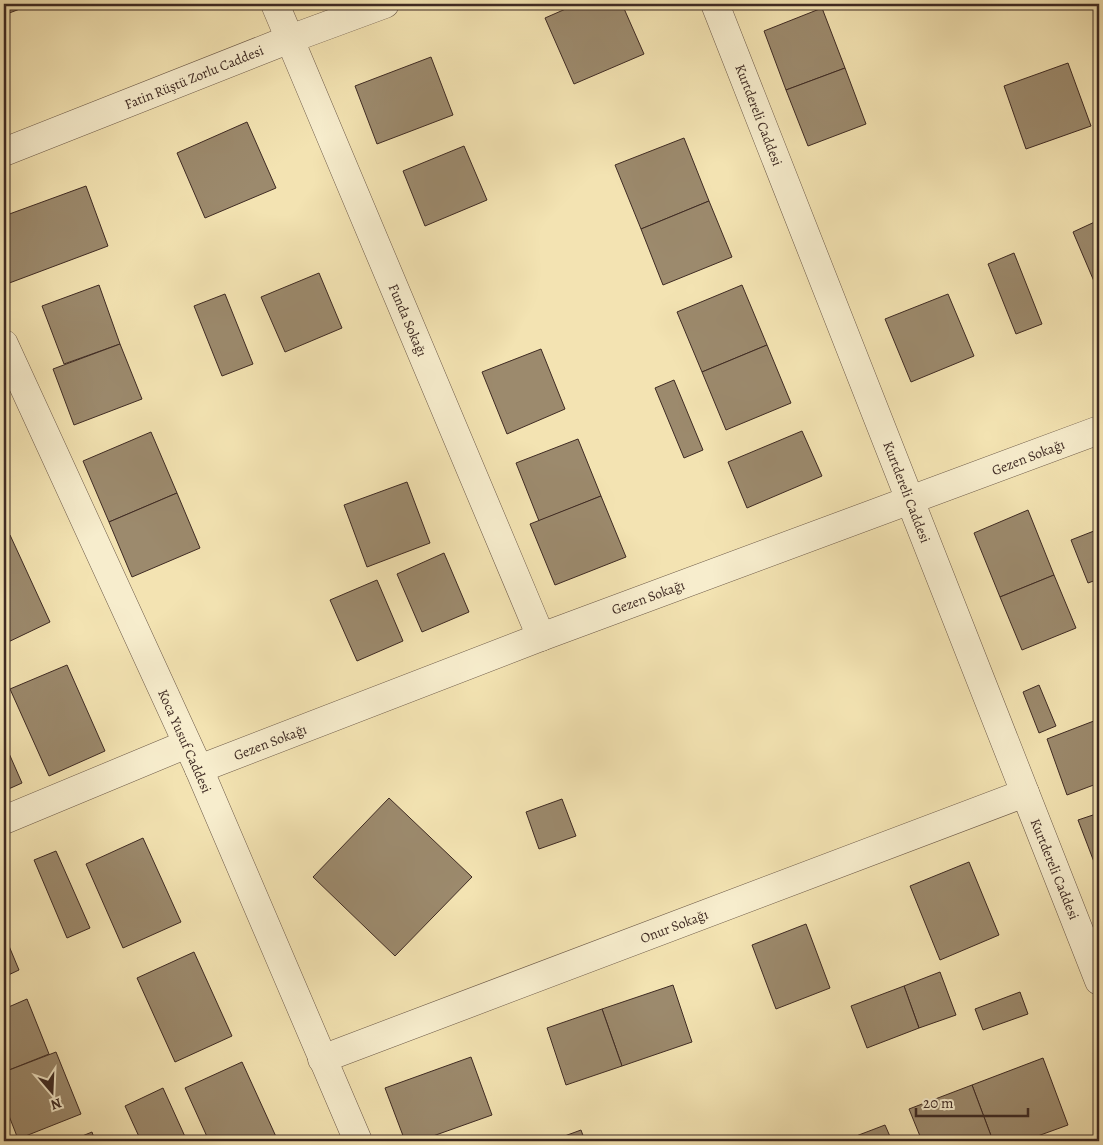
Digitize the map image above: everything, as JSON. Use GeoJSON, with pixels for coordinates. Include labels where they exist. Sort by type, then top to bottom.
{"type":"FeatureCollection","features":[{"type":"Feature","properties":{"kind":"street","name":"Funda Sokağı"},"geometry":{"type":"LineString","coordinates":[[275,4],[541,637]]}},
{"type":"Feature","properties":{"kind":"street","name":"Fatin Rüştü Zorlu Caddesi"},"geometry":{"type":"LineString","coordinates":[[4,152],[290,39],[385,4]]}},
{"type":"Feature","properties":{"kind":"street","name":"Kurtdereli Caddesi"},"geometry":{"type":"LineString","coordinates":[[715,4],[1099,980]]}},
{"type":"Feature","properties":{"kind":"street","name":"Koca Yusuf Caddesi"},"geometry":{"type":"LineString","coordinates":[[4,344],[199,769],[358,1141]]}},
{"type":"Feature","properties":{"kind":"street","name":"Gezen Sokağı"},"geometry":{"type":"LineString","coordinates":[[199,769],[541,637],[1099,430]]}},
{"type":"Feature","properties":{"kind":"street"},"geometry":{"type":"LineString","coordinates":[[4,820],[187,744]]}},
{"type":"Feature","properties":{"kind":"street","name":"Onur Sokağı"},"geometry":{"type":"LineString","coordinates":[[322,1059],[1025,792]]}},
{"type":"Feature","properties":{"kind":"building"},"geometry":{"type":"Polygon","coordinates":[[[4,4],[33,4],[4,15],[4,4]]]}},
{"type":"Feature","properties":{"kind":"building"},"geometry":{"type":"Polygon","coordinates":[[[577,4],[622,4],[644,54],[574,84],[545,18],[577,4]]]}},
{"type":"Feature","properties":{"kind":"building"},"geometry":{"type":"Polygon","coordinates":[[[822,8],[845,68],[786,90],[764,31],[822,8]]]}},
{"type":"Feature","properties":{"kind":"building"},"geometry":{"type":"Polygon","coordinates":[[[431,57],[453,115],[377,144],[355,86],[431,57]]]}},
{"type":"Feature","properties":{"kind":"building"},"geometry":{"type":"Polygon","coordinates":[[[1068,63],[1091,126],[1026,149],[1004,86],[1068,63]]]}},
{"type":"Feature","properties":{"kind":"building"},"geometry":{"type":"Polygon","coordinates":[[[845,68],[866,124],[808,146],[786,90],[845,68]]]}},
{"type":"Feature","properties":{"kind":"building"},"geometry":{"type":"Polygon","coordinates":[[[247,122],[276,188],[205,218],[177,153],[247,122]]]}},
{"type":"Feature","properties":{"kind":"building"},"geometry":{"type":"Polygon","coordinates":[[[684,138],[709,201],[641,229],[615,165],[684,138]]]}},
{"type":"Feature","properties":{"kind":"building"},"geometry":{"type":"Polygon","coordinates":[[[464,146],[487,200],[425,226],[403,171],[464,146]]]}},
{"type":"Feature","properties":{"kind":"building"},"geometry":{"type":"Polygon","coordinates":[[[86,186],[108,246],[4,285],[4,216],[86,186]]]}},
{"type":"Feature","properties":{"kind":"building"},"geometry":{"type":"Polygon","coordinates":[[[709,201],[732,257],[663,285],[641,229],[709,201]]]}},
{"type":"Feature","properties":{"kind":"building"},"geometry":{"type":"Polygon","coordinates":[[[1099,220],[1099,293],[1073,232],[1099,220]]]}},
{"type":"Feature","properties":{"kind":"building"},"geometry":{"type":"Polygon","coordinates":[[[1014,253],[1042,324],[1016,334],[988,264],[1014,253]]]}},
{"type":"Feature","properties":{"kind":"building"},"geometry":{"type":"Polygon","coordinates":[[[319,273],[342,328],[285,352],[261,297],[319,273]]]}},
{"type":"Feature","properties":{"kind":"building"},"geometry":{"type":"Polygon","coordinates":[[[99,285],[120,344],[64,364],[42,306],[99,285]]]}},
{"type":"Feature","properties":{"kind":"building"},"geometry":{"type":"Polygon","coordinates":[[[742,285],[767,345],[702,372],[677,312],[742,285]]]}},
{"type":"Feature","properties":{"kind":"building"},"geometry":{"type":"Polygon","coordinates":[[[225,294],[253,364],[222,376],[194,306],[225,294]]]}},
{"type":"Feature","properties":{"kind":"building"},"geometry":{"type":"Polygon","coordinates":[[[948,294],[974,356],[911,382],[885,319],[948,294]]]}},
{"type":"Feature","properties":{"kind":"building"},"geometry":{"type":"Polygon","coordinates":[[[120,344],[142,399],[74,425],[53,369],[120,344]]]}},
{"type":"Feature","properties":{"kind":"building"},"geometry":{"type":"Polygon","coordinates":[[[767,345],[791,403],[726,430],[702,372],[767,345]]]}},
{"type":"Feature","properties":{"kind":"building"},"geometry":{"type":"Polygon","coordinates":[[[541,349],[565,409],[507,434],[482,372],[541,349]]]}},
{"type":"Feature","properties":{"kind":"building"},"geometry":{"type":"Polygon","coordinates":[[[674,380],[703,450],[684,458],[655,388],[674,380]]]}},
{"type":"Feature","properties":{"kind":"building"},"geometry":{"type":"Polygon","coordinates":[[[802,431],[822,476],[747,508],[728,462],[802,431]]]}},
{"type":"Feature","properties":{"kind":"building"},"geometry":{"type":"Polygon","coordinates":[[[151,432],[177,493],[109,522],[83,461],[151,432]]]}},
{"type":"Feature","properties":{"kind":"building"},"geometry":{"type":"Polygon","coordinates":[[[578,439],[601,496],[539,521],[516,463],[578,439]]]}},
{"type":"Feature","properties":{"kind":"building"},"geometry":{"type":"Polygon","coordinates":[[[407,482],[430,543],[367,567],[344,505],[407,482]]]}},
{"type":"Feature","properties":{"kind":"building"},"geometry":{"type":"Polygon","coordinates":[[[177,493],[200,548],[132,577],[109,522],[177,493]]]}},
{"type":"Feature","properties":{"kind":"building"},"geometry":{"type":"Polygon","coordinates":[[[601,496],[626,557],[555,585],[530,524],[601,496]]]}},
{"type":"Feature","properties":{"kind":"building"},"geometry":{"type":"Polygon","coordinates":[[[1028,510],[1054,575],[1000,597],[974,533],[1028,510]]]}},
{"type":"Feature","properties":{"kind":"building"},"geometry":{"type":"Polygon","coordinates":[[[1099,529],[1099,579],[1088,583],[1071,540],[1099,529]]]}},
{"type":"Feature","properties":{"kind":"building"},"geometry":{"type":"Polygon","coordinates":[[[10,535],[50,622],[4,644],[4,538],[10,535]]]}},
{"type":"Feature","properties":{"kind":"building"},"geometry":{"type":"Polygon","coordinates":[[[444,553],[469,612],[422,632],[397,574],[444,553]]]}},
{"type":"Feature","properties":{"kind":"building"},"geometry":{"type":"Polygon","coordinates":[[[1054,575],[1076,628],[1022,650],[1000,597],[1054,575]]]}},
{"type":"Feature","properties":{"kind":"building"},"geometry":{"type":"Polygon","coordinates":[[[377,580],[403,641],[357,661],[330,600],[377,580]]]}},
{"type":"Feature","properties":{"kind":"building"},"geometry":{"type":"Polygon","coordinates":[[[67,665],[105,751],[49,776],[10,689],[67,665]]]}},
{"type":"Feature","properties":{"kind":"building"},"geometry":{"type":"Polygon","coordinates":[[[1039,685],[1056,726],[1039,733],[1023,692],[1039,685]]]}},
{"type":"Feature","properties":{"kind":"building"},"geometry":{"type":"Polygon","coordinates":[[[1099,719],[1099,783],[1067,795],[1047,739],[1099,719]]]}},
{"type":"Feature","properties":{"kind":"building"},"geometry":{"type":"Polygon","coordinates":[[[4,742],[22,783],[4,791],[4,742]]]}},
{"type":"Feature","properties":{"kind":"building"},"geometry":{"type":"Polygon","coordinates":[[[389,798],[472,877],[395,956],[313,877],[389,798]]]}},
{"type":"Feature","properties":{"kind":"building"},"geometry":{"type":"Polygon","coordinates":[[[562,799],[576,836],[539,849],[526,812],[562,799]]]}},
{"type":"Feature","properties":{"kind":"building"},"geometry":{"type":"Polygon","coordinates":[[[1099,813],[1099,875],[1078,820],[1099,813]]]}},
{"type":"Feature","properties":{"kind":"building"},"geometry":{"type":"Polygon","coordinates":[[[143,838],[181,922],[123,948],[86,864],[143,838]]]}},
{"type":"Feature","properties":{"kind":"building"},"geometry":{"type":"Polygon","coordinates":[[[56,851],[90,928],[67,938],[34,860],[56,851]]]}},
{"type":"Feature","properties":{"kind":"building"},"geometry":{"type":"Polygon","coordinates":[[[969,862],[999,935],[940,960],[910,886],[969,862]]]}},
{"type":"Feature","properties":{"kind":"building"},"geometry":{"type":"Polygon","coordinates":[[[806,924],[830,988],[776,1009],[752,945],[806,924]]]}},
{"type":"Feature","properties":{"kind":"building"},"geometry":{"type":"Polygon","coordinates":[[[4,934],[19,970],[4,977],[4,934]]]}},
{"type":"Feature","properties":{"kind":"building"},"geometry":{"type":"Polygon","coordinates":[[[194,952],[232,1036],[175,1062],[137,978],[194,952]]]}},
{"type":"Feature","properties":{"kind":"building"},"geometry":{"type":"Polygon","coordinates":[[[940,972],[956,1015],[919,1028],[904,986],[940,972]]]}},
{"type":"Feature","properties":{"kind":"building"},"geometry":{"type":"Polygon","coordinates":[[[673,985],[692,1042],[622,1066],[602,1009],[673,985]]]}},
{"type":"Feature","properties":{"kind":"building"},"geometry":{"type":"Polygon","coordinates":[[[904,986],[919,1028],[867,1048],[851,1006],[904,986]]]}},
{"type":"Feature","properties":{"kind":"building"},"geometry":{"type":"Polygon","coordinates":[[[1020,992],[1028,1014],[983,1030],[975,1009],[1020,992]]]}},
{"type":"Feature","properties":{"kind":"building"},"geometry":{"type":"Polygon","coordinates":[[[27,999],[49,1054],[4,1072],[4,1009],[27,999]]]}},
{"type":"Feature","properties":{"kind":"building"},"geometry":{"type":"Polygon","coordinates":[[[602,1009],[622,1066],[566,1085],[547,1028],[602,1009]]]}},
{"type":"Feature","properties":{"kind":"building"},"geometry":{"type":"Polygon","coordinates":[[[56,1052],[81,1114],[18,1139],[4,1103],[4,1072],[56,1052]]]}},
{"type":"Feature","properties":{"kind":"building"},"geometry":{"type":"Polygon","coordinates":[[[471,1057],[492,1115],[419,1141],[405,1141],[385,1088],[471,1057]]]}},
{"type":"Feature","properties":{"kind":"building"},"geometry":{"type":"Polygon","coordinates":[[[1043,1058],[1068,1125],[1024,1141],[993,1141],[972,1085],[1043,1058]]]}},
{"type":"Feature","properties":{"kind":"building"},"geometry":{"type":"Polygon","coordinates":[[[242,1062],[278,1141],[209,1141],[185,1088],[242,1062]]]}},
{"type":"Feature","properties":{"kind":"building"},"geometry":{"type":"Polygon","coordinates":[[[972,1085],[993,1141],[922,1141],[909,1109],[972,1085]]]}},
{"type":"Feature","properties":{"kind":"building"},"geometry":{"type":"Polygon","coordinates":[[[163,1088],[187,1141],[141,1141],[125,1106],[163,1088]]]}},
{"type":"Feature","properties":{"kind":"building"},"geometry":{"type":"Polygon","coordinates":[[[885,1125],[892,1141],[843,1141],[885,1125]]]}},
{"type":"Feature","properties":{"kind":"building"},"geometry":{"type":"Polygon","coordinates":[[[581,1130],[585,1141],[551,1141],[581,1130]]]}},
{"type":"Feature","properties":{"kind":"building"},"geometry":{"type":"Polygon","coordinates":[[[92,1132],[95,1141],[70,1141],[92,1132]]]}}]}
